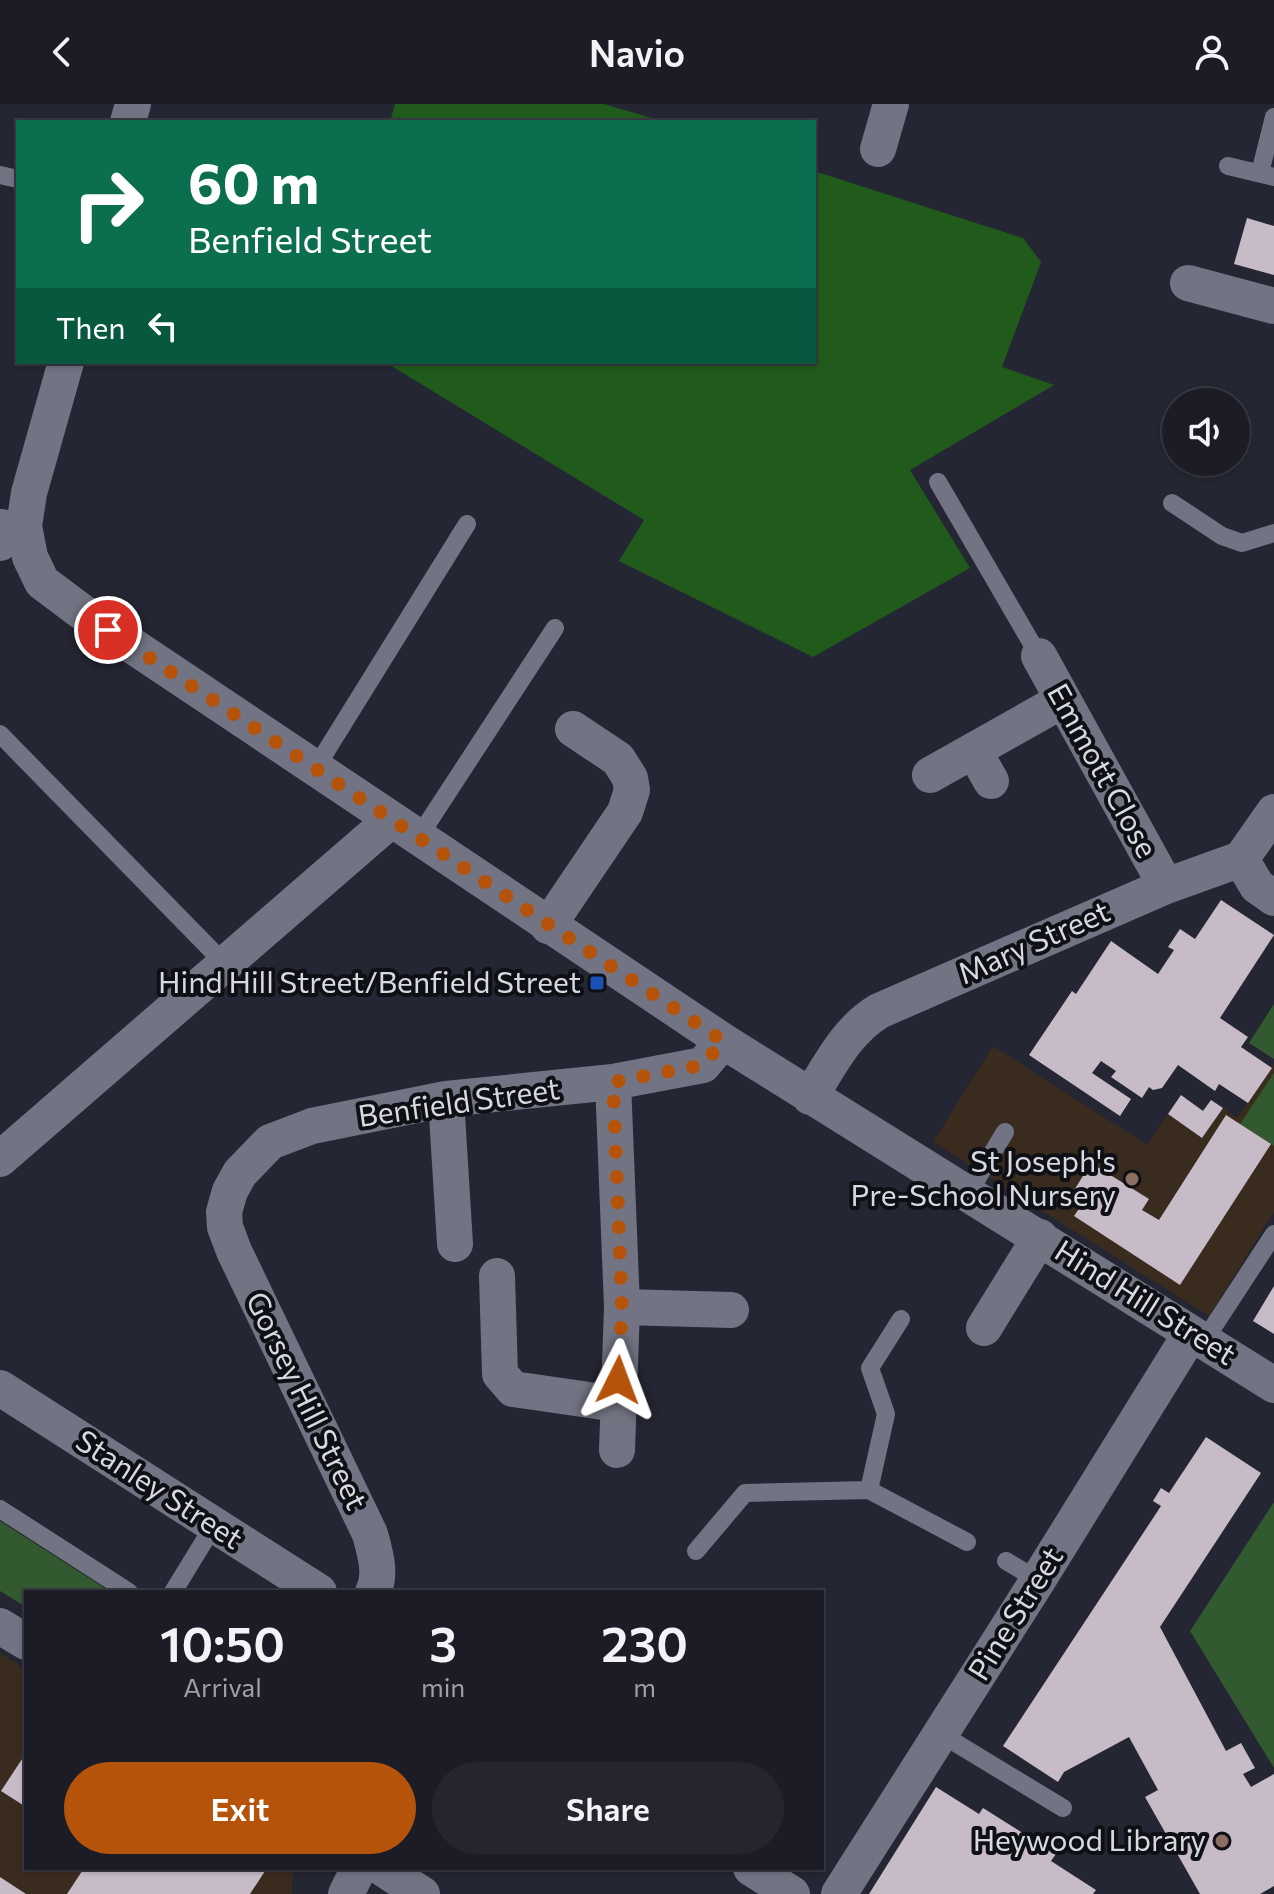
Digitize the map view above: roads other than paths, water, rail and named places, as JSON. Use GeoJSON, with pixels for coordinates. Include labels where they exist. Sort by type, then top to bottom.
{"type":"FeatureCollection","features":[{"type":"Feature","properties":{"kind":"street"},"geometry":{"type":"LineString","coordinates":[[878,149],[891,104]]}},
{"type":"Feature","properties":{"kind":"street"},"geometry":{"type":"LineString","coordinates":[[1188,283],[1274,306]]}},
{"type":"Feature","properties":{"kind":"street"},"geometry":{"type":"LineString","coordinates":[[6,531],[29,493],[65,364]]}},
{"type":"Feature","properties":{"kind":"street","name":"Hind Hill Street"},"geometry":{"type":"LineString","coordinates":[[6,531],[30,557],[42,582],[82,612],[548,926],[810,1097],[969,1192],[1274,1385]]}},
{"type":"Feature","properties":{"kind":"street","name":"Emmott Close"},"geometry":{"type":"LineString","coordinates":[[1039,656],[1166,886]]}},
{"type":"Feature","properties":{"kind":"street"},"geometry":{"type":"LineString","coordinates":[[930,775],[983,766],[1063,700]]}},
{"type":"Feature","properties":{"kind":"street"},"geometry":{"type":"LineString","coordinates":[[548,926],[625,812],[632,790],[630,778],[618,759],[573,729]]}},
{"type":"Feature","properties":{"kind":"street"},"geometry":{"type":"LineString","coordinates":[[1274,812],[1241,859],[1257,886],[1274,898]]}},
{"type":"Feature","properties":{"kind":"street"},"geometry":{"type":"LineString","coordinates":[[0,1159],[225,964],[404,829]]}},
{"type":"Feature","properties":{"kind":"street","name":"Mary Street"},"geometry":{"type":"LineString","coordinates":[[810,1097],[846,1039],[855,1028],[879,1011],[1166,886],[1241,859]]}},
{"type":"Feature","properties":{"kind":"street","name":"Benfield Street"},"geometry":{"type":"LineString","coordinates":[[224,1212],[230,1191],[240,1173],[270,1142],[312,1126],[446,1099],[613,1082],[703,1065],[723,1041]]}},
{"type":"Feature","properties":{"kind":"street"},"geometry":{"type":"LineString","coordinates":[[613,1082],[622,1307],[617,1450]]}},
{"type":"Feature","properties":{"kind":"street"},"geometry":{"type":"LineString","coordinates":[[446,1099],[455,1244]]}},
{"type":"Feature","properties":{"kind":"street","name":"Gorsey Hill Street"},"geometry":{"type":"LineString","coordinates":[[224,1212],[225,1227],[234,1251],[370,1534],[377,1561],[374,1590]]}},
{"type":"Feature","properties":{"kind":"street"},"geometry":{"type":"LineString","coordinates":[[984,1328],[1040,1237]]}},
{"type":"Feature","properties":{"kind":"street"},"geometry":{"type":"LineString","coordinates":[[497,1276],[500,1374],[513,1389],[617,1404]]}},
{"type":"Feature","properties":{"kind":"street"},"geometry":{"type":"LineString","coordinates":[[622,1307],[731,1310]]}},
{"type":"Feature","properties":{"kind":"street","name":"Pine Street"},"geometry":{"type":"LineString","coordinates":[[839,1894],[1038,1580],[1198,1337]]}},
{"type":"Feature","properties":{"kind":"street","name":"Stanley Street"},"geometry":{"type":"LineString","coordinates":[[0,1388],[316,1590]]}},
{"type":"Feature","properties":{"kind":"street"},"geometry":{"type":"LineString","coordinates":[[0,1626],[24,1641]]}},
{"type":"Feature","properties":{"kind":"street"},"geometry":{"type":"LineString","coordinates":[[346,1894],[358,1870]]}},
{"type":"Feature","properties":{"kind":"street"},"geometry":{"type":"LineString","coordinates":[[385,1870],[422,1894]]}},
{"type":"Feature","properties":{"kind":"street"},"geometry":{"type":"LineString","coordinates":[[754,1870],[792,1894]]}},
{"type":"Feature","properties":{"kind":"lane"},"geometry":{"type":"LineString","coordinates":[[1228,166],[1267,175],[1274,117]]}},
{"type":"Feature","properties":{"kind":"lane"},"geometry":{"type":"LineString","coordinates":[[938,482],[1039,656]]}},
{"type":"Feature","properties":{"kind":"lane"},"geometry":{"type":"LineString","coordinates":[[1172,503],[1222,536],[1242,543],[1274,533]]}},
{"type":"Feature","properties":{"kind":"lane"},"geometry":{"type":"LineString","coordinates":[[315,769],[467,524]]}},
{"type":"Feature","properties":{"kind":"lane"},"geometry":{"type":"LineString","coordinates":[[404,829],[555,628]]}},
{"type":"Feature","properties":{"kind":"lane"},"geometry":{"type":"LineString","coordinates":[[0,734],[225,964]]}},
{"type":"Feature","properties":{"kind":"lane"},"geometry":{"type":"LineString","coordinates":[[969,1192],[1005,1132]]}},
{"type":"Feature","properties":{"kind":"lane"},"geometry":{"type":"LineString","coordinates":[[1198,1337],[1274,1234]]}},
{"type":"Feature","properties":{"kind":"lane"},"geometry":{"type":"LineString","coordinates":[[869,1490],[886,1414],[870,1368],[901,1319]]}},
{"type":"Feature","properties":{"kind":"lane"},"geometry":{"type":"LineString","coordinates":[[696,1551],[745,1493],[869,1490],[967,1542]]}},
{"type":"Feature","properties":{"kind":"lane"},"geometry":{"type":"LineString","coordinates":[[0,1509],[126,1590]]}},
{"type":"Feature","properties":{"kind":"lane"},"geometry":{"type":"LineString","coordinates":[[174,1590],[214,1525]]}},
{"type":"Feature","properties":{"kind":"lane"},"geometry":{"type":"LineString","coordinates":[[1006,1561],[1038,1580]]}},
{"type":"Feature","properties":{"kind":"lane"},"geometry":{"type":"LineString","coordinates":[[941,1734],[1063,1808]]}},
{"type":"Feature","properties":{"kind":"place","name":"Hind Hill Street/Benfield Street"},"geometry":{"type":"Point","coordinates":[597,983]}},
{"type":"Feature","properties":{"kind":"place","name":"St Joseph's Pre-School Nursery"},"geometry":{"type":"Point","coordinates":[1132,1179]}},
{"type":"Feature","properties":{"kind":"place","name":"Heywood Library"},"geometry":{"type":"Point","coordinates":[1222,1841]}}]}
